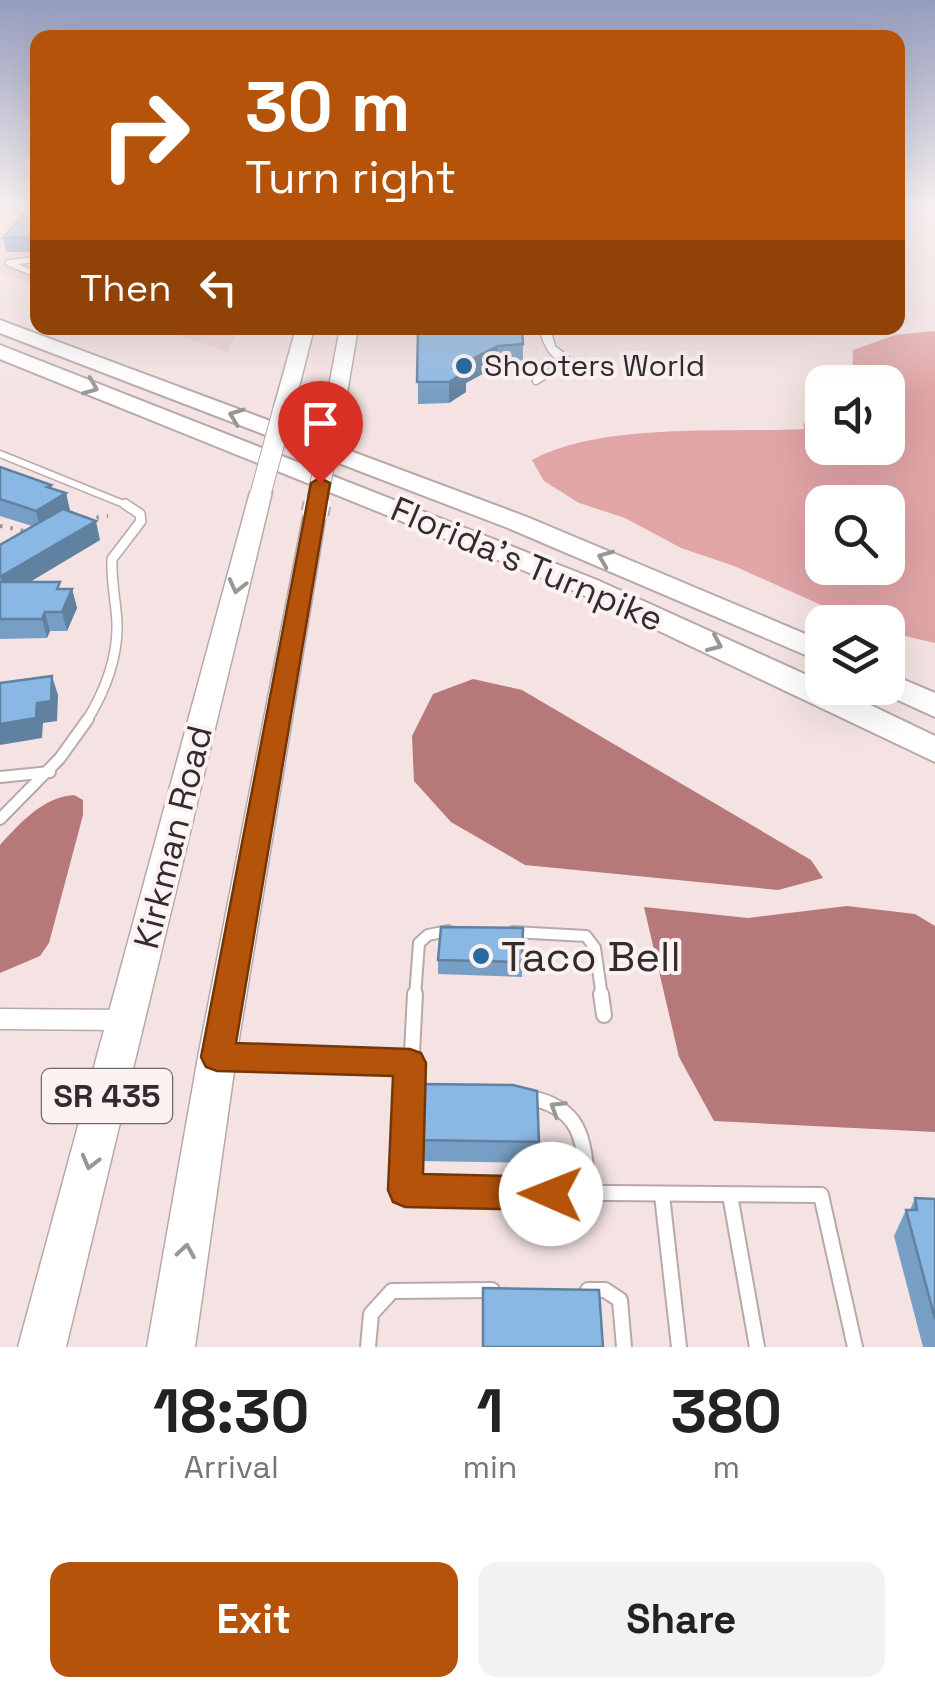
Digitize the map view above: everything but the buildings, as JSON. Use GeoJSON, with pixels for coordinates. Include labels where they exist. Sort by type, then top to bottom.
{"type":"FeatureCollection","features":[{"type":"Feature","properties":{"kind":"highway","name":"Florida's Turnpike"},"geometry":{"type":"LineString","coordinates":[[0,326],[475,507],[805,646]]}},
{"type":"Feature","properties":{"kind":"highway","name":"Florida's Turnpike"},"geometry":{"type":"LineString","coordinates":[[0,351],[587,586],[766,667],[935,750]]}},
{"type":"Feature","properties":{"kind":"highway"},"geometry":{"type":"LineString","coordinates":[[905,691],[935,706]]}},
{"type":"Feature","properties":{"kind":"main road","name":"Kirkman Road"},"geometry":{"type":"LineString","coordinates":[[42,1347],[302,335]]}},
{"type":"Feature","properties":{"kind":"main road","name":"SR 435"},"geometry":{"type":"LineString","coordinates":[[170,1347],[217,1057],[348,335]]}},
{"type":"Feature","properties":{"kind":"street"},"geometry":{"type":"LineString","coordinates":[[546,335],[550,347],[567,361]]}},
{"type":"Feature","properties":{"kind":"street"},"geometry":{"type":"LineString","coordinates":[[0,1019],[126,1020]]}},
{"type":"Feature","properties":{"kind":"lane"},"geometry":{"type":"LineString","coordinates":[[536,381],[567,361]]}},
{"type":"Feature","properties":{"kind":"lane"},"geometry":{"type":"LineString","coordinates":[[0,454],[131,507],[140,514],[141,521],[112,559],[117,629],[100,695],[50,772],[0,819]]}},
{"type":"Feature","properties":{"kind":"lane"},"geometry":{"type":"LineString","coordinates":[[0,777],[50,772]]}},
{"type":"Feature","properties":{"kind":"lane"},"geometry":{"type":"LineString","coordinates":[[466,931],[437,932],[419,944],[405,1190],[822,1194],[856,1347]]}},
{"type":"Feature","properties":{"kind":"lane"},"geometry":{"type":"LineString","coordinates":[[502,932],[586,936],[595,948],[604,1014]]}},
{"type":"Feature","properties":{"kind":"lane"},"geometry":{"type":"LineString","coordinates":[[217,1057],[410,1063]]}},
{"type":"Feature","properties":{"kind":"lane"},"geometry":{"type":"LineString","coordinates":[[408,1095],[426,1096]]}},
{"type":"Feature","properties":{"kind":"lane"},"geometry":{"type":"LineString","coordinates":[[514,1097],[548,1100],[573,1119],[584,1138],[588,1194]]}},
{"type":"Feature","properties":{"kind":"lane"},"geometry":{"type":"LineString","coordinates":[[662,1195],[679,1347]]}},
{"type":"Feature","properties":{"kind":"lane"},"geometry":{"type":"LineString","coordinates":[[730,1195],[757,1347]]}},
{"type":"Feature","properties":{"kind":"lane"},"geometry":{"type":"LineString","coordinates":[[368,1347],[369,1312],[378,1299],[392,1291],[508,1290]]}},
{"type":"Feature","properties":{"kind":"lane"},"geometry":{"type":"LineString","coordinates":[[566,1290],[605,1290],[620,1300],[624,1347]]}},
{"type":"Feature","properties":{"kind":"path"},"geometry":{"type":"LineString","coordinates":[[79,521],[102,514]]}},
{"type":"Feature","properties":{"kind":"path"},"geometry":{"type":"LineString","coordinates":[[0,526],[37,532]]}},
{"type":"Feature","properties":{"kind":"shaded area"},"geometry":{"type":"Polygon","coordinates":[[[0,269],[30,269],[30,283],[0,269]]]}},
{"type":"Feature","properties":{"kind":"shaded area"},"geometry":{"type":"Polygon","coordinates":[[[935,331],[935,643],[905,636],[905,605],[821,605],[734,566],[681,548],[625,518],[579,503],[544,481],[532,460],[560,448],[627,435],[804,429],[803,423],[805,424],[805,465],[905,465],[905,365],[853,365],[853,350],[895,335],[935,331]]]}},
{"type":"Feature","properties":{"kind":"shaded area"},"geometry":{"type":"Polygon","coordinates":[[[178,335],[236,335],[227,352],[178,335]]]}},
{"type":"Feature","properties":{"kind":"shaded area"},"geometry":{"type":"Polygon","coordinates":[[[473,679],[522,690],[811,860],[823,878],[778,890],[525,865],[451,822],[414,781],[412,736],[433,694],[473,679]]]}},
{"type":"Feature","properties":{"kind":"shaded area"},"geometry":{"type":"Polygon","coordinates":[[[74,795],[83,800],[83,815],[49,943],[40,956],[0,973],[0,845],[42,806],[74,795]]]}},
{"type":"Feature","properties":{"kind":"shaded area"},"geometry":{"type":"Polygon","coordinates":[[[847,906],[915,914],[935,926],[935,1132],[714,1121],[679,1057],[644,907],[748,918],[847,906]]]}},
{"type":"Feature","properties":{"kind":"place","name":"Shooters World"},"geometry":{"type":"Point","coordinates":[464,366]}},
{"type":"Feature","properties":{"kind":"place","name":"Taco Bell"},"geometry":{"type":"Point","coordinates":[481,956]}},
{"type":"Feature","properties":{"kind":"route"},"geometry":{"type":"LineString","coordinates":[[320,483],[217,1057],[410,1063],[405,1190],[551,1194]]}}]}
